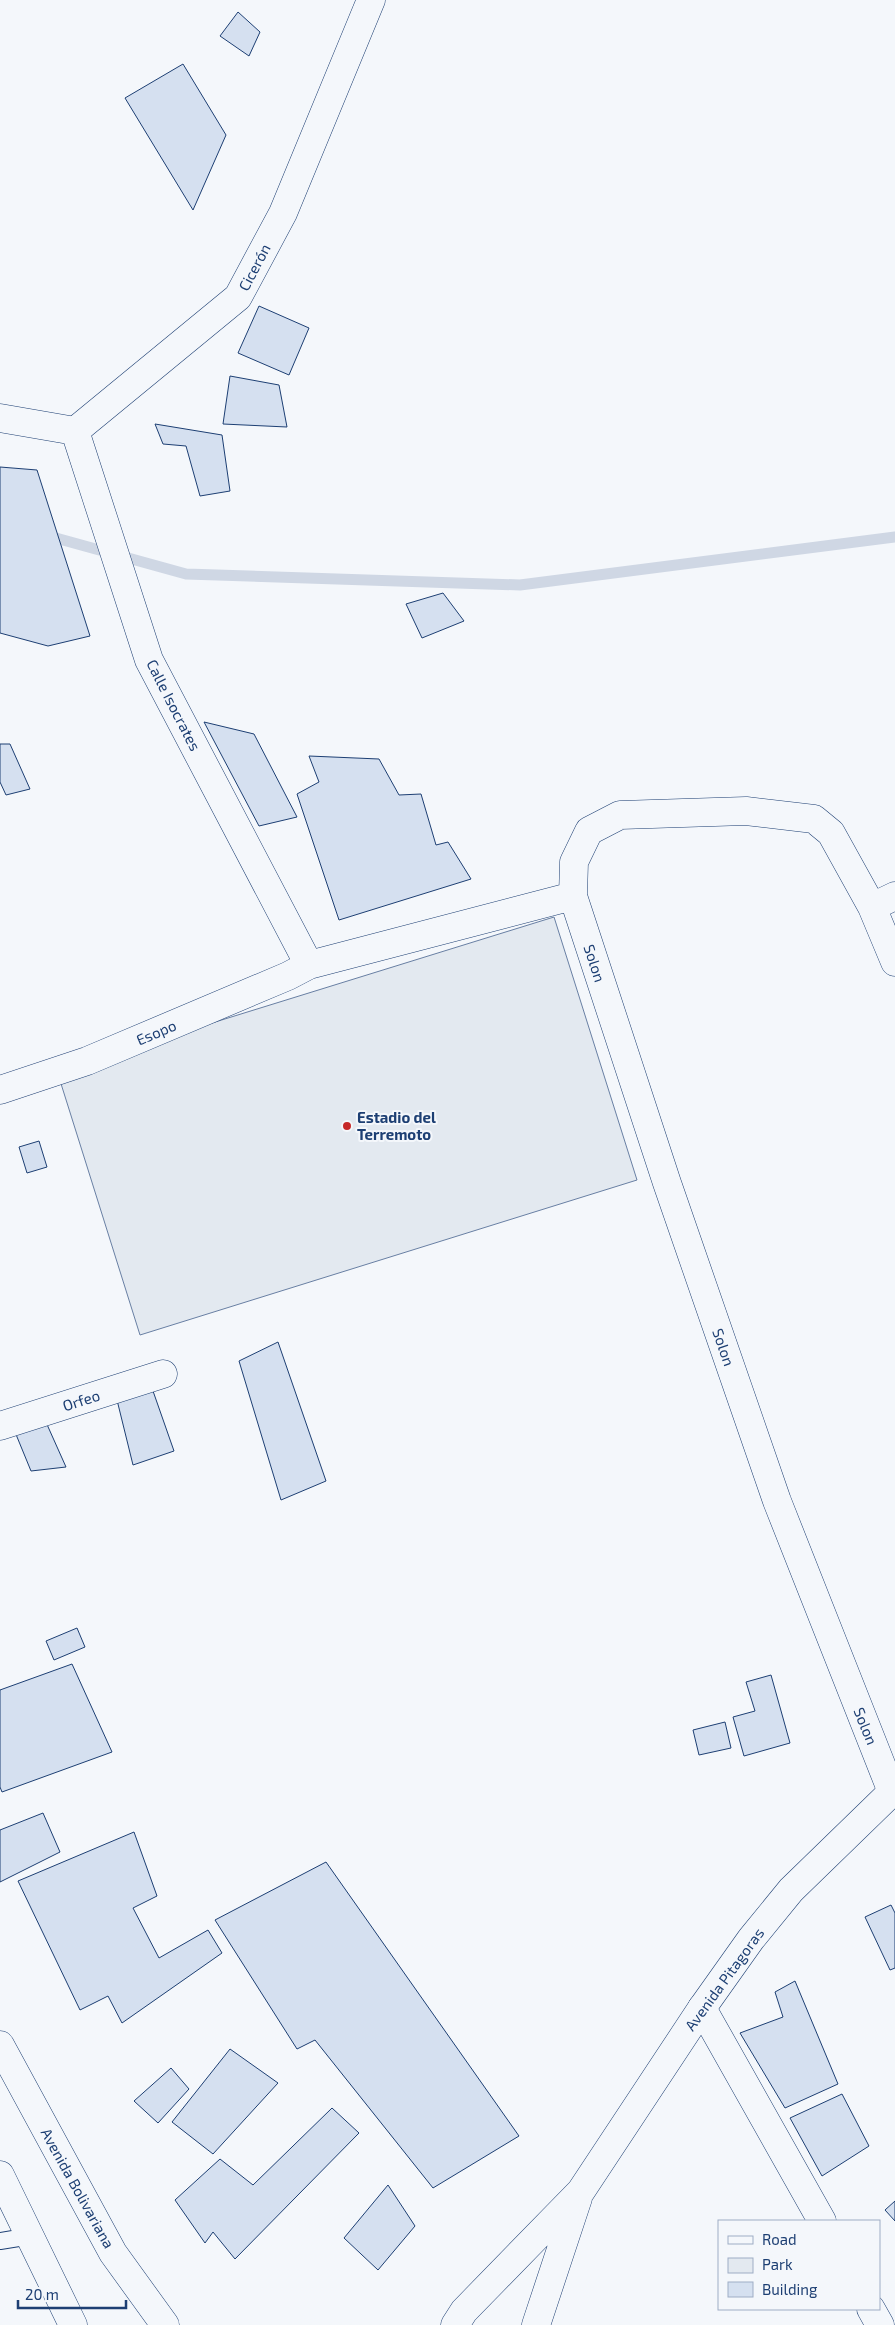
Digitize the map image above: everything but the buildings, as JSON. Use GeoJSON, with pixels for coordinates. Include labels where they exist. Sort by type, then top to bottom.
{"type":"FeatureCollection","features":[{"type":"Feature","properties":{"kind":"main road","name":"Cicerón"},"geometry":{"type":"LineString","coordinates":[[75,431],[238,297],[283,213],[372,0]]}},
{"type":"Feature","properties":{"kind":"main road"},"geometry":{"type":"LineString","coordinates":[[0,418],[75,431]]}},
{"type":"Feature","properties":{"kind":"main road","name":"Calle Isocrates"},"geometry":{"type":"LineString","coordinates":[[75,431],[149,660],[309,964]]}},
{"type":"Feature","properties":{"kind":"main road","name":"Solon"},"geometry":{"type":"LineString","coordinates":[[893,1791],[777,1501],[667,1183],[573,896],[574,862],[589,831],[620,815],[746,812],[814,819],[831,833],[884,902],[895,962]]}},
{"type":"Feature","properties":{"kind":"main road","name":"Esopo"},"geometry":{"type":"LineString","coordinates":[[0,1090],[87,1061],[288,976],[309,964],[573,896]]}},
{"type":"Feature","properties":{"kind":"main road","name":"Orfeo"},"geometry":{"type":"LineString","coordinates":[[0,1426],[163,1374]]}},
{"type":"Feature","properties":{"kind":"main road","name":"Avenida Pitagoras"},"geometry":{"type":"LineString","coordinates":[[454,2325],[464,2311],[581,2190],[702,2008],[751,1939],[791,1890],[893,1791]]}},
{"type":"Feature","properties":{"kind":"main road"},"geometry":{"type":"LineString","coordinates":[[702,2008],[821,2220]]}},
{"type":"Feature","properties":{"kind":"main road","name":"Avenida Bolivariana"},"geometry":{"type":"LineString","coordinates":[[0,2045],[113,2253],[165,2325]]}},
{"type":"Feature","properties":{"kind":"main road"},"geometry":{"type":"LineString","coordinates":[[0,2175],[74,2325]]}},
{"type":"Feature","properties":{"kind":"main road","name":"Avenida Pitagoras"},"geometry":{"type":"LineString","coordinates":[[536,2325],[581,2190]]}},
{"type":"Feature","properties":{"kind":"main road"},"geometry":{"type":"LineString","coordinates":[[872,2310],[880,2325]]}},
{"type":"Feature","properties":{"kind":"lane"},"geometry":{"type":"LineString","coordinates":[[0,2241],[31,2236]]}},
{"type":"Feature","properties":{"kind":"green space","name":"Estadio del Terremoto"},"geometry":{"type":"Polygon","coordinates":[[[554,917],[637,1180],[140,1335],[57,1071],[554,917]]]}},
{"type":"Feature","properties":{"kind":"waterway"},"geometry":{"type":"LineString","coordinates":[[45,535],[186,574],[520,585],[895,537]]}},
{"type":"Feature","properties":{"kind":"place","name":"Estadio del Terremoto"},"geometry":{"type":"Point","coordinates":[347,1126]}}]}
